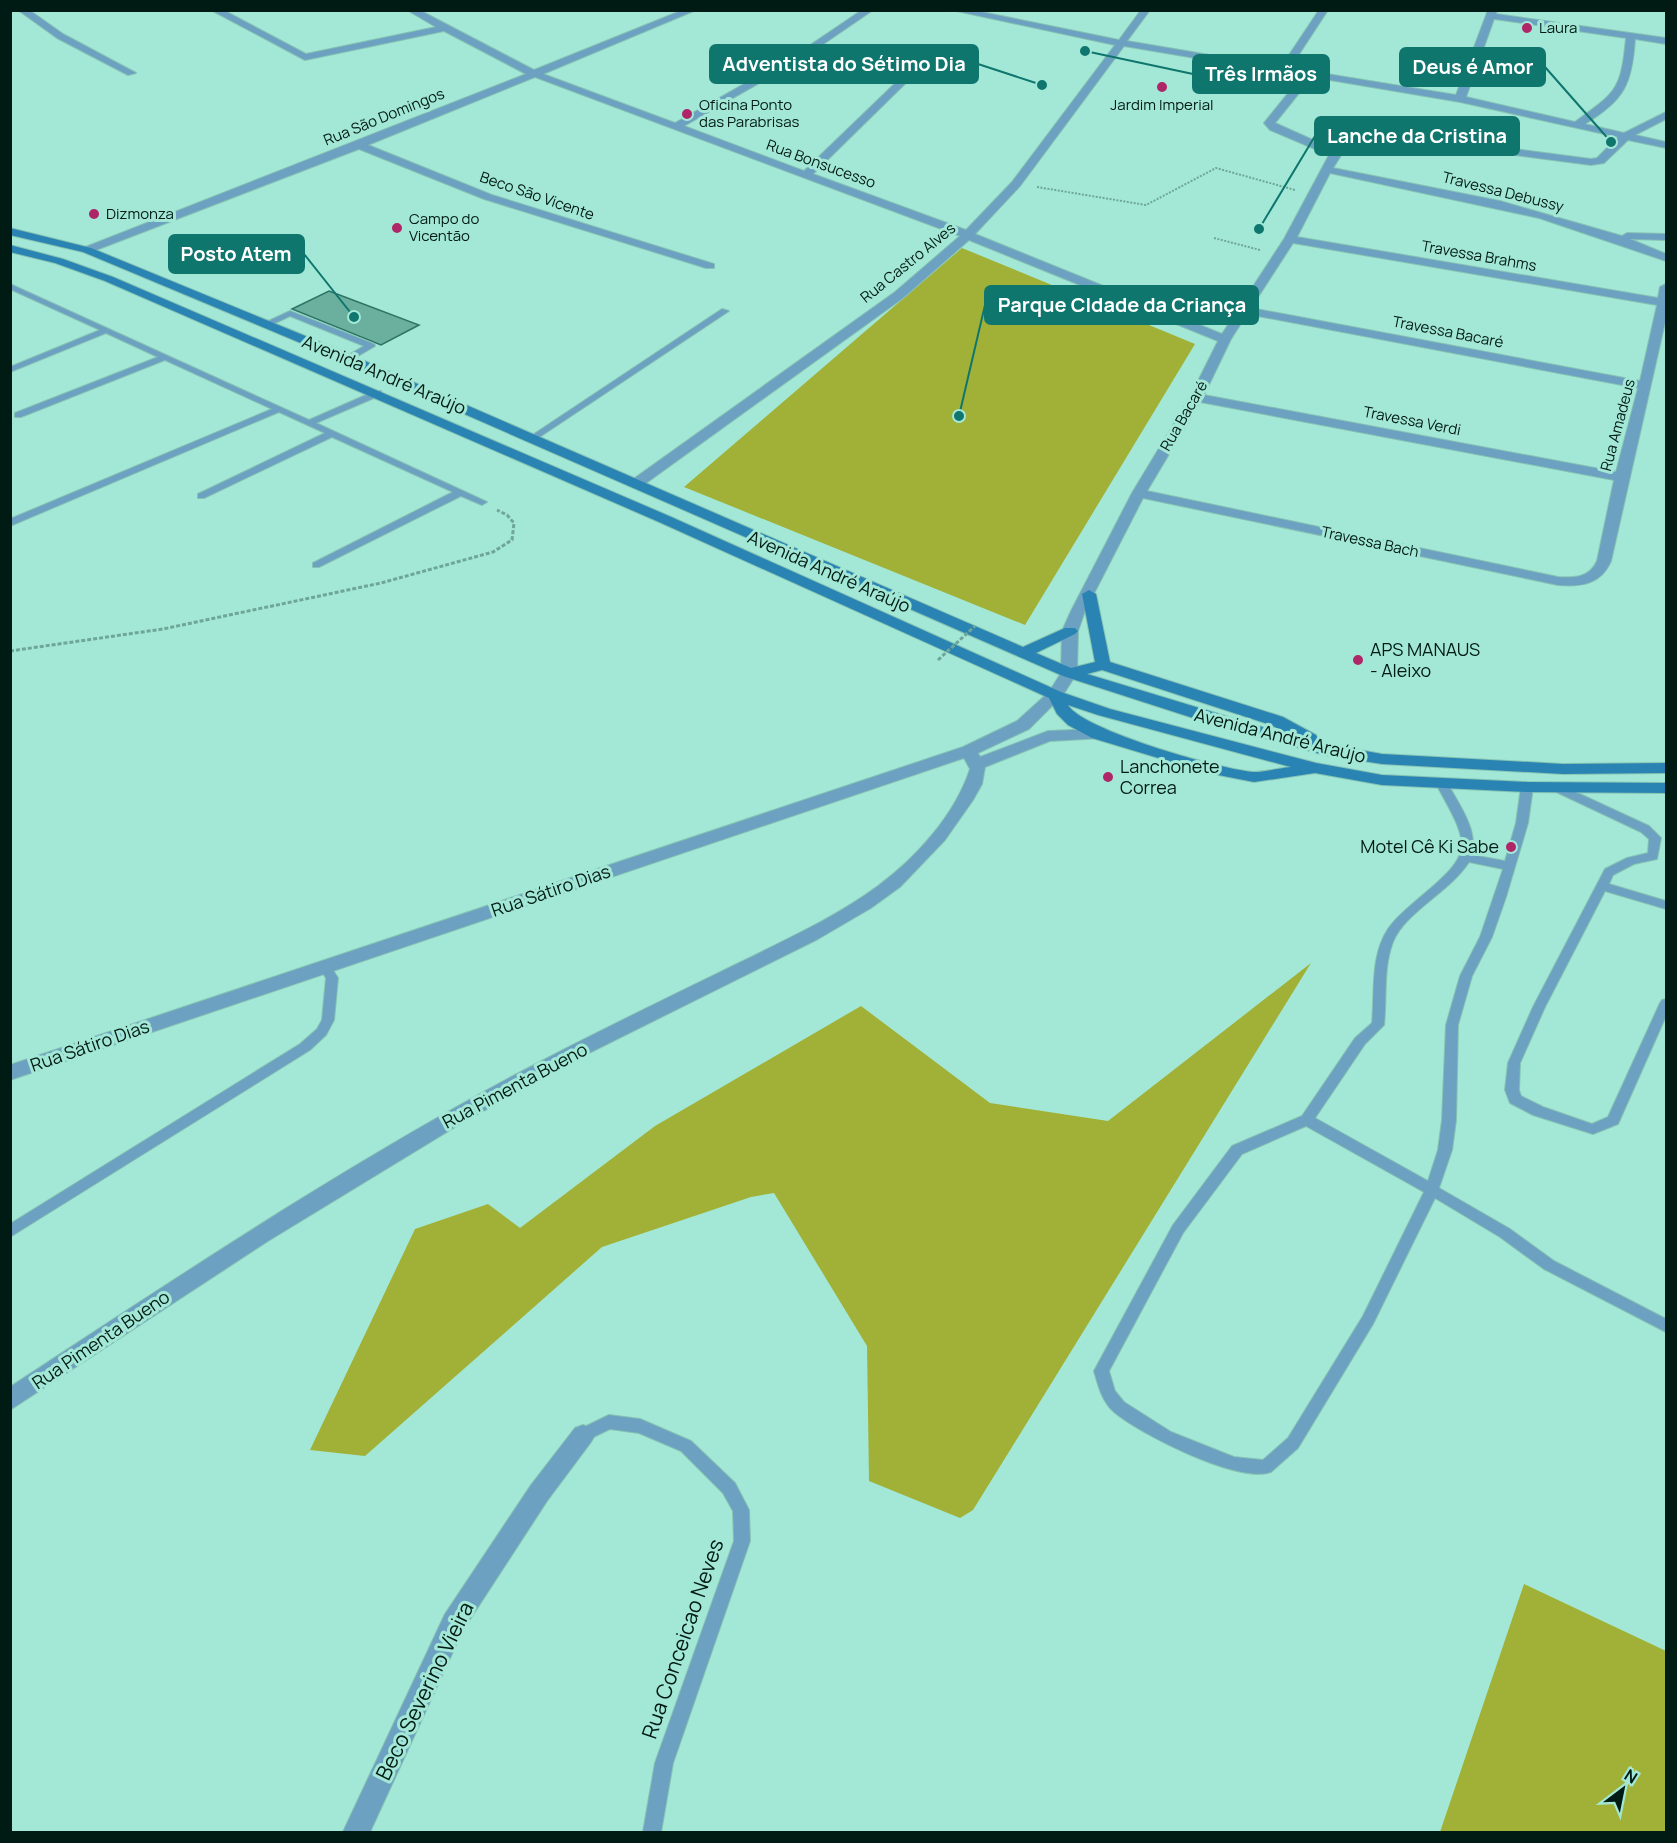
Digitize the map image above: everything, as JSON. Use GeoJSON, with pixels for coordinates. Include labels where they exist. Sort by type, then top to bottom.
{"type":"FeatureCollection","features":[{"type":"Feature","properties":{"kind":"main road","name":"Avenida André Araújo"},"geometry":{"type":"LineString","coordinates":[[10,231],[87,250],[266,324],[637,483],[1069,674],[1199,715],[1324,750],[1382,759],[1563,769],[1666,768]]}},
{"type":"Feature","properties":{"kind":"main road","name":"Avenida André Araújo"},"geometry":{"type":"LineString","coordinates":[[10,248],[59,261],[109,279],[378,393],[1055,695],[1104,712],[1316,768],[1382,780],[1527,787],[1666,788]]}},
{"type":"Feature","properties":{"kind":"main road"},"geometry":{"type":"LineString","coordinates":[[1089,594],[1103,665]]}},
{"type":"Feature","properties":{"kind":"main road"},"geometry":{"type":"LineString","coordinates":[[1021,653],[1046,644],[1070,631]]}},
{"type":"Feature","properties":{"kind":"main road"},"geometry":{"type":"LineString","coordinates":[[1055,695],[1063,711],[1074,721],[1098,734],[1241,776],[1269,776],[1316,768],[1324,750],[1299,732],[1277,721],[1103,665],[1069,674]]}},
{"type":"Feature","properties":{"kind":"street"},"geometry":{"type":"LineString","coordinates":[[22,10],[60,36],[131,73]]}},
{"type":"Feature","properties":{"kind":"street"},"geometry":{"type":"LineString","coordinates":[[215,10],[298,55],[311,56],[443,28]]}},
{"type":"Feature","properties":{"kind":"street","name":"Rua Bonsucesso"},"geometry":{"type":"LineString","coordinates":[[411,10],[532,73],[968,235],[1225,339]]}},
{"type":"Feature","properties":{"kind":"street","name":"Rua São Domingos"},"geometry":{"type":"LineString","coordinates":[[87,250],[359,145],[692,10]]}},
{"type":"Feature","properties":{"kind":"street"},"geometry":{"type":"LineString","coordinates":[[675,127],[800,56],[869,10]]}},
{"type":"Feature","properties":{"kind":"street"},"geometry":{"type":"LineString","coordinates":[[956,10],[1121,44],[1460,99],[1579,123],[1666,145]]}},
{"type":"Feature","properties":{"kind":"street","name":"Rua Castro Alves"},"geometry":{"type":"LineString","coordinates":[[637,483],[899,295],[968,235],[1016,184],[1146,10]]}},
{"type":"Feature","properties":{"kind":"street"},"geometry":{"type":"LineString","coordinates":[[1284,70],[1324,10]]}},
{"type":"Feature","properties":{"kind":"street"},"geometry":{"type":"LineString","coordinates":[[1460,99],[1492,13],[1666,41]]}},
{"type":"Feature","properties":{"kind":"street"},"geometry":{"type":"LineString","coordinates":[[1579,123],[1606,107],[1623,88],[1628,72],[1631,36]]}},
{"type":"Feature","properties":{"kind":"street"},"geometry":{"type":"LineString","coordinates":[[807,174],[914,70]]}},
{"type":"Feature","properties":{"kind":"street"},"geometry":{"type":"LineString","coordinates":[[1310,73],[1269,123],[1274,128],[1335,154],[1344,143],[1359,141],[1499,150],[1591,162],[1600,161],[1627,135],[1666,115]]}},
{"type":"Feature","properties":{"kind":"street","name":"Beco São Vicente"},"geometry":{"type":"LineString","coordinates":[[359,145],[508,204],[710,266]]}},
{"type":"Feature","properties":{"kind":"street","name":"Rua Bacaré"},"geometry":{"type":"LineString","coordinates":[[1069,674],[1070,631],[1078,610],[1089,594],[1139,493],[1196,398],[1225,339],[1290,239],[1329,170],[1335,154]]}},
{"type":"Feature","properties":{"kind":"street","name":"Travessa Debussy"},"geometry":{"type":"LineString","coordinates":[[1329,170],[1527,211],[1610,236],[1666,258]]}},
{"type":"Feature","properties":{"kind":"street"},"geometry":{"type":"LineString","coordinates":[[1610,236],[1666,237]]}},
{"type":"Feature","properties":{"kind":"street","name":"Travessa Brahms"},"geometry":{"type":"LineString","coordinates":[[1290,239],[1664,303]]}},
{"type":"Feature","properties":{"kind":"street","name":"Rua Amadeus"},"geometry":{"type":"LineString","coordinates":[[1600,570],[1646,386],[1666,287]]}},
{"type":"Feature","properties":{"kind":"street","name":"Travessa Bacaré"},"geometry":{"type":"LineString","coordinates":[[1245,310],[1646,386]]}},
{"type":"Feature","properties":{"kind":"street","name":"Travessa Verdi"},"geometry":{"type":"LineString","coordinates":[[1196,398],[1622,477]]}},
{"type":"Feature","properties":{"kind":"street","name":"Travessa Bach"},"geometry":{"type":"LineString","coordinates":[[1139,493],[1558,582],[1579,582],[1590,578],[1600,570]]}},
{"type":"Feature","properties":{"kind":"street","name":"Rua Sátiro Dias"},"geometry":{"type":"LineString","coordinates":[[973,757],[1023,725],[1055,695],[1069,674]]}},
{"type":"Feature","properties":{"kind":"street","name":"Rua Sátiro Dias"},"geometry":{"type":"LineString","coordinates":[[10,1073],[325,967],[973,757],[1048,736],[1098,734]]}},
{"type":"Feature","properties":{"kind":"street","name":"Rua Pimenta Bueno"},"geometry":{"type":"LineString","coordinates":[[10,1400],[380,1159],[519,1082],[791,944],[883,891],[916,863],[949,822],[976,778],[973,757]]}},
{"type":"Feature","properties":{"kind":"street","name":"Beco Severino Vieira"},"geometry":{"type":"LineString","coordinates":[[356,1833],[454,1622],[539,1493],[583,1435]]}},
{"type":"Feature","properties":{"kind":"lane"},"geometry":{"type":"LineString","coordinates":[[10,286],[482,502]]}},
{"type":"Feature","properties":{"kind":"lane"},"geometry":{"type":"LineString","coordinates":[[532,438],[725,311]]}},
{"type":"Feature","properties":{"kind":"lane"},"geometry":{"type":"LineString","coordinates":[[266,324],[291,313],[371,346],[348,359]]}},
{"type":"Feature","properties":{"kind":"lane"},"geometry":{"type":"LineString","coordinates":[[10,370],[107,330]]}},
{"type":"Feature","properties":{"kind":"lane"},"geometry":{"type":"LineString","coordinates":[[18,415],[165,357]]}},
{"type":"Feature","properties":{"kind":"lane"},"geometry":{"type":"LineString","coordinates":[[309,423],[378,393]]}},
{"type":"Feature","properties":{"kind":"lane"},"geometry":{"type":"LineString","coordinates":[[10,523],[279,409]]}},
{"type":"Feature","properties":{"kind":"lane"},"geometry":{"type":"LineString","coordinates":[[201,496],[332,433]]}},
{"type":"Feature","properties":{"kind":"lane"},"geometry":{"type":"LineString","coordinates":[[316,565],[461,492]]}},
{"type":"Feature","properties":{"kind":"lane"},"geometry":{"type":"LineString","coordinates":[[1442,784],[1465,832],[1467,858],[1460,869],[1410,910],[1392,931],[1384,949],[1378,1025],[1360,1041],[1306,1120],[1237,1150],[1179,1229],[1101,1371],[1109,1394],[1119,1407],[1166,1437],[1233,1464],[1266,1467],[1293,1443],[1368,1320],[1431,1192],[1445,1150],[1452,1025],[1466,976],[1486,937],[1509,866],[1522,824],[1527,787]]}},
{"type":"Feature","properties":{"kind":"lane"},"geometry":{"type":"LineString","coordinates":[[1556,787],[1645,829],[1661,839],[1653,856],[1631,861],[1609,872],[1539,1007],[1514,1063],[1512,1090],[1515,1099],[1539,1112],[1593,1129],[1613,1120],[1666,1003]]}},
{"type":"Feature","properties":{"kind":"lane"},"geometry":{"type":"LineString","coordinates":[[1467,858],[1509,866]]}},
{"type":"Feature","properties":{"kind":"lane"},"geometry":{"type":"LineString","coordinates":[[1602,886],[1666,905]]}},
{"type":"Feature","properties":{"kind":"lane"},"geometry":{"type":"LineString","coordinates":[[10,1231],[305,1047],[321,1032],[328,1020],[332,978],[325,967]]}},
{"type":"Feature","properties":{"kind":"lane"},"geometry":{"type":"LineString","coordinates":[[1306,1120],[1505,1233],[1550,1265],[1666,1326]]}},
{"type":"Feature","properties":{"kind":"lane","name":"Rua Conceicao Neves"},"geometry":{"type":"LineString","coordinates":[[583,1435],[609,1422],[640,1426],[686,1446],[729,1488],[741,1510],[742,1540],[664,1763],[652,1833]]}},
{"type":"Feature","properties":{"kind":"path"},"geometry":{"type":"LineString","coordinates":[[1016,184],[1146,205],[1216,168],[1314,195]]}},
{"type":"Feature","properties":{"kind":"path"},"geometry":{"type":"LineString","coordinates":[[1215,238],[1279,255]]}},
{"type":"Feature","properties":{"kind":"path"},"geometry":{"type":"LineString","coordinates":[[10,651],[164,629],[381,583],[493,552],[512,540],[514,523],[507,514],[482,502]]}},
{"type":"Feature","properties":{"kind":"path"},"geometry":{"type":"LineString","coordinates":[[938,660],[975,626]]}},
{"type":"Feature","properties":{"kind":"green space"},"geometry":{"type":"Polygon","coordinates":[[[962,248],[1195,344],[1025,625],[684,487],[962,248]]]}},
{"type":"Feature","properties":{"kind":"green space"},"geometry":{"type":"Polygon","coordinates":[[[1311,963],[973,1510],[960,1518],[869,1481],[867,1346],[774,1193],[751,1197],[602,1247],[365,1456],[310,1450],[415,1229],[488,1204],[520,1228],[655,1126],[861,1006],[990,1103],[1108,1121],[1311,963]]]}},
{"type":"Feature","properties":{"kind":"green space"},"geometry":{"type":"Polygon","coordinates":[[[1524,1584],[1666,1651],[1666,1832],[1440,1832],[1524,1584]]]}},
{"type":"Feature","properties":{"kind":"building"},"geometry":{"type":"Polygon","coordinates":[[[329,291],[419,325],[381,345],[292,309],[329,291]]]}},
{"type":"Feature","properties":{"kind":"place","name":"Laura"},"geometry":{"type":"Point","coordinates":[1527,28]}},
{"type":"Feature","properties":{"kind":"place","name":"Três Irmãos"},"geometry":{"type":"Point","coordinates":[1085,51]}},
{"type":"Feature","properties":{"kind":"place","name":"Adventista do Sétimo Dia"},"geometry":{"type":"Point","coordinates":[1042,85]}},
{"type":"Feature","properties":{"kind":"place","name":"Jardim Imperial"},"geometry":{"type":"Point","coordinates":[1162,87]}},
{"type":"Feature","properties":{"kind":"place","name":"Oficina Ponto das Parabrisas"},"geometry":{"type":"Point","coordinates":[687,114]}},
{"type":"Feature","properties":{"kind":"place","name":"Deus é Amor"},"geometry":{"type":"Point","coordinates":[1611,142]}},
{"type":"Feature","properties":{"kind":"place","name":"Dizmonza"},"geometry":{"type":"Point","coordinates":[94,214]}},
{"type":"Feature","properties":{"kind":"place","name":"Campo do Vicentão"},"geometry":{"type":"Point","coordinates":[397,228]}},
{"type":"Feature","properties":{"kind":"place","name":"Lanche da Cristina"},"geometry":{"type":"Point","coordinates":[1259,229]}},
{"type":"Feature","properties":{"kind":"place","name":"Posto Atem"},"geometry":{"type":"Point","coordinates":[354,317]}},
{"type":"Feature","properties":{"kind":"place","name":"Parque CIdade da Criança"},"geometry":{"type":"Point","coordinates":[959,416]}},
{"type":"Feature","properties":{"kind":"place","name":"APS MANAUS - Aleixo"},"geometry":{"type":"Point","coordinates":[1358,660]}},
{"type":"Feature","properties":{"kind":"place","name":"Lanchonete Correa"},"geometry":{"type":"Point","coordinates":[1108,777]}},
{"type":"Feature","properties":{"kind":"place","name":"Motel Cê Ki Sabe"},"geometry":{"type":"Point","coordinates":[1511,847]}}]}
